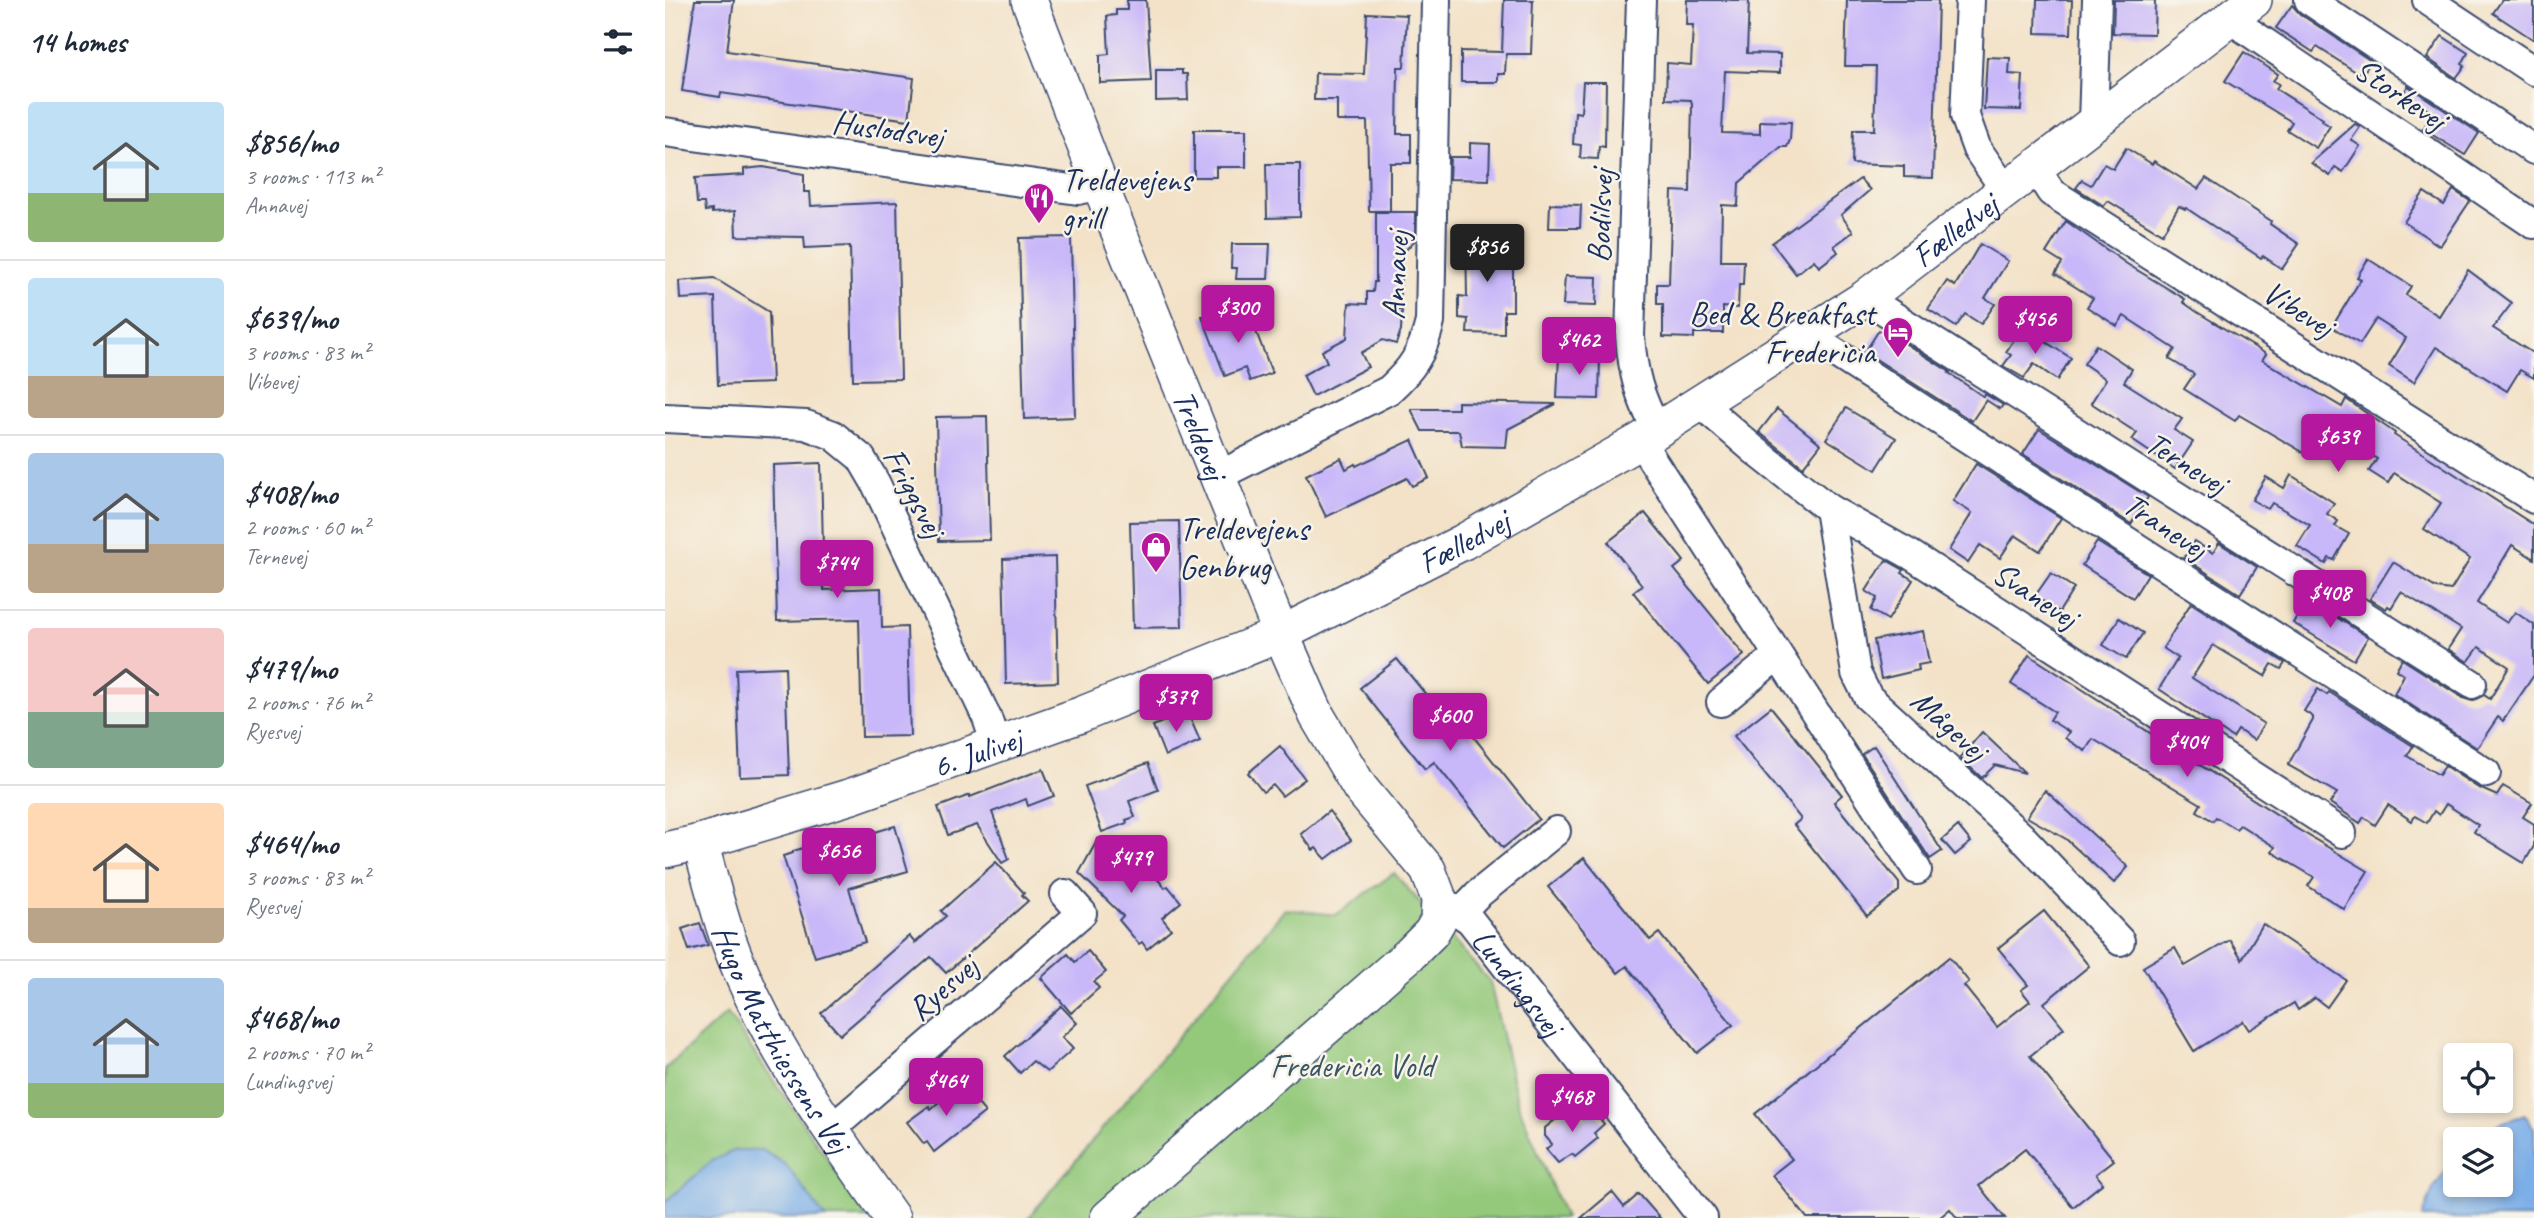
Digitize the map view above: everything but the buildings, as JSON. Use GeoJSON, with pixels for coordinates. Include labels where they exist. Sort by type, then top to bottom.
{"type":"FeatureCollection","features":[{"type":"Feature","properties":{"kind":"street","name":"Treldevej"},"geometry":{"type":"LineString","coordinates":[[1029,0],[1100,185],[1281,634]]}},
{"type":"Feature","properties":{"kind":"street","name":"Annavej"},"geometry":{"type":"LineString","coordinates":[[1218,476],[1389,390],[1409,372],[1423,348],[1430,322],[1436,0]]}},
{"type":"Feature","properties":{"kind":"street","name":"Bodilsvej"},"geometry":{"type":"LineString","coordinates":[[1641,0],[1630,336],[1632,369],[1649,435]]}},
{"type":"Feature","properties":{"kind":"street"},"geometry":{"type":"LineString","coordinates":[[1970,0],[1965,116],[1977,149],[2006,191]]}},
{"type":"Feature","properties":{"kind":"street"},"geometry":{"type":"LineString","coordinates":[[2093,123],[2097,0]]}},
{"type":"Feature","properties":{"kind":"street"},"geometry":{"type":"LineString","coordinates":[[2309,0],[2534,150]]}},
{"type":"Feature","properties":{"kind":"street"},"geometry":{"type":"LineString","coordinates":[[2427,0],[2534,72]]}},
{"type":"Feature","properties":{"kind":"street","name":"Fælledvej"},"geometry":{"type":"LineString","coordinates":[[1281,634],[1463,542],[1649,435],[1809,336],[1865,299],[2248,5]]}},
{"type":"Feature","properties":{"kind":"street","name":"Storkevej"},"geometry":{"type":"LineString","coordinates":[[2248,5],[2533,224]]}},
{"type":"Feature","properties":{"kind":"street","name":"Huslodsvej"},"geometry":{"type":"LineString","coordinates":[[665,132],[1078,190],[1100,185]]}},
{"type":"Feature","properties":{"kind":"street","name":"Vibevej"},"geometry":{"type":"LineString","coordinates":[[2035,167],[2051,192],[2534,499]]}},
{"type":"Feature","properties":{"kind":"street","name":"Ternevej"},"geometry":{"type":"LineString","coordinates":[[1865,299],[2472,684]]}},
{"type":"Feature","properties":{"kind":"street","name":"Tranevej"},"geometry":{"type":"LineString","coordinates":[[1809,336],[2486,774]]}},
{"type":"Feature","properties":{"kind":"street","name":"Svanevej"},"geometry":{"type":"LineString","coordinates":[[1701,404],[1829,509],[1911,555],[2342,833]]}},
{"type":"Feature","properties":{"kind":"street","name":"Friggsvej"},"geometry":{"type":"LineString","coordinates":[[665,418],[806,425],[833,435],[861,458],[875,482],[987,718],[996,745]]}},
{"type":"Feature","properties":{"kind":"street"},"geometry":{"type":"LineString","coordinates":[[1649,435],[1778,655],[1917,870]]}},
{"type":"Feature","properties":{"kind":"street","name":"Mågevej"},"geometry":{"type":"LineString","coordinates":[[1829,509],[1856,673],[1868,697],[2021,836],[2120,941]]}},
{"type":"Feature","properties":{"kind":"street","name":"6. Julivej"},"geometry":{"type":"LineString","coordinates":[[665,850],[852,796],[1080,715],[1281,634]]}},
{"type":"Feature","properties":{"kind":"street","name":"Lundingsvej"},"geometry":{"type":"LineString","coordinates":[[1281,634],[1317,716],[1360,788],[1429,870],[1450,906],[1470,920],[1703,1218]]}},
{"type":"Feature","properties":{"kind":"street"},"geometry":{"type":"LineString","coordinates":[[1721,702],[1778,655]]}},
{"type":"Feature","properties":{"kind":"street","name":"Lundingsvej"},"geometry":{"type":"LineString","coordinates":[[1450,906],[1477,895],[1556,831]]}},
{"type":"Feature","properties":{"kind":"street","name":"Hugo Matthiessens Vej"},"geometry":{"type":"LineString","coordinates":[[700,842],[728,939],[764,1020],[797,1081],[892,1218]]}},
{"type":"Feature","properties":{"kind":"street","name":"Ryesvej"},"geometry":{"type":"LineString","coordinates":[[830,1130],[1082,913],[1065,894]]}},
{"type":"Feature","properties":{"kind":"street"},"geometry":{"type":"LineString","coordinates":[[1108,1218],[1410,954],[1431,933],[1450,906]]}},
{"type":"Feature","properties":{"kind":"green space","name":"Fredericia Vold"},"geometry":{"type":"Polygon","coordinates":[[[1394,873],[1490,982],[1518,1104],[1565,1218],[1028,1218],[1285,909],[1336,915],[1394,873]]]}},
{"type":"Feature","properties":{"kind":"green space"},"geometry":{"type":"Polygon","coordinates":[[[727,1013],[868,1218],[665,1218],[665,1069],[727,1013]]]}},
{"type":"Feature","properties":{"kind":"water"},"geometry":{"type":"Polygon","coordinates":[[[2525,1115],[2534,1128],[2534,1218],[2422,1218],[2433,1189],[2443,1175],[2443,1197],[2513,1197],[2513,1127],[2494,1127],[2525,1115]]]}},
{"type":"Feature","properties":{"kind":"water"},"geometry":{"type":"Polygon","coordinates":[[[736,1150],[762,1150],[786,1165],[825,1218],[665,1218],[665,1202],[713,1160],[736,1150]]]}},
{"type":"Feature","properties":{"kind":"place","name":"Treldevejens grill"},"geometry":{"type":"Point","coordinates":[1039,225]}},
{"type":"Feature","properties":{"kind":"place","name":"Bed & Breakfast Fredericia"},"geometry":{"type":"Point","coordinates":[1898,359]}},
{"type":"Feature","properties":{"kind":"place","name":"Treldevejens Genbrug"},"geometry":{"type":"Point","coordinates":[1156,574]}}]}
